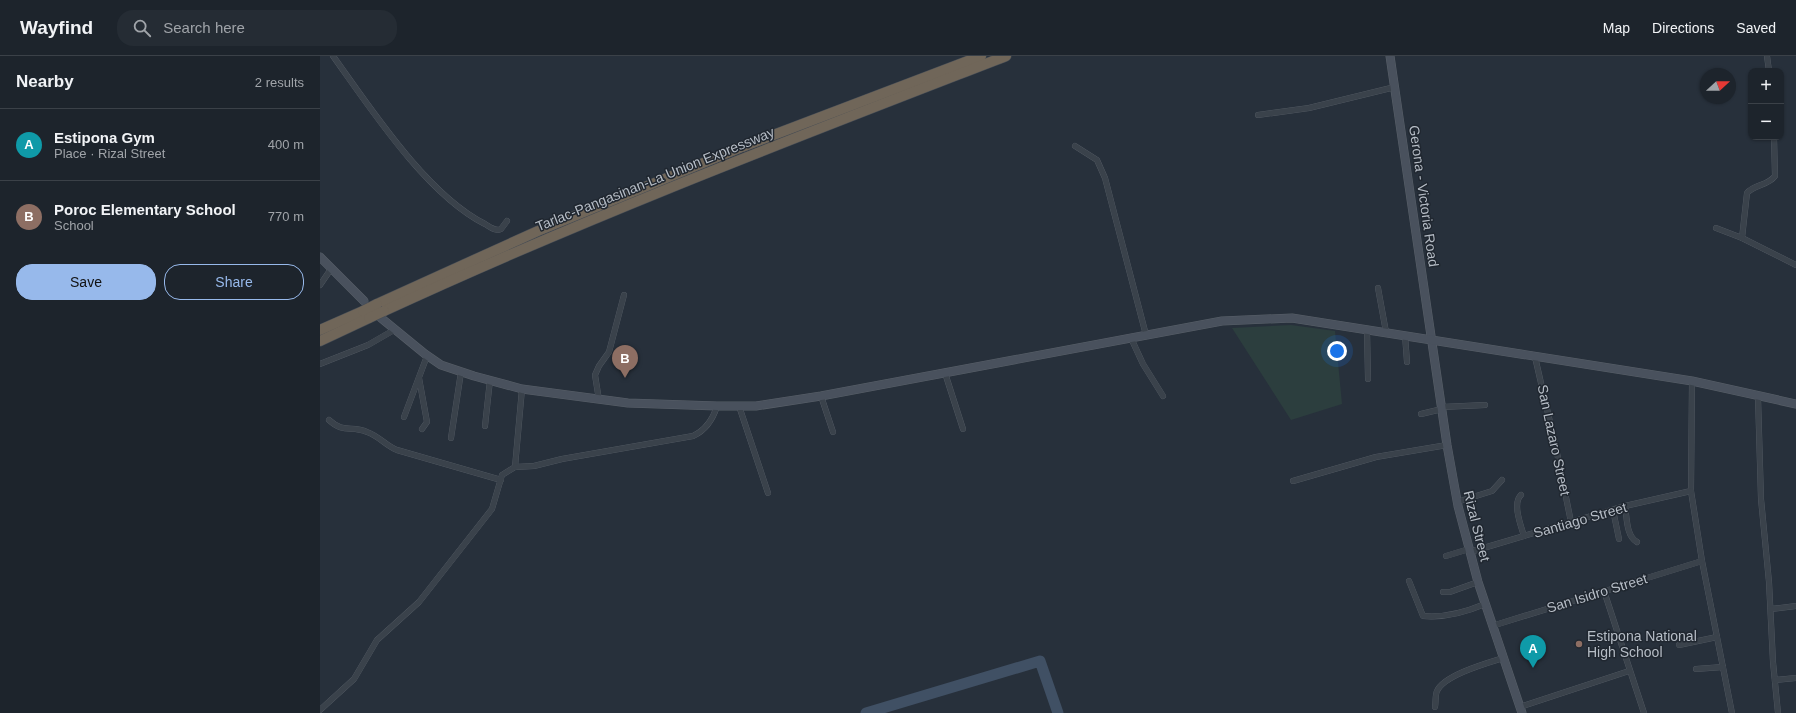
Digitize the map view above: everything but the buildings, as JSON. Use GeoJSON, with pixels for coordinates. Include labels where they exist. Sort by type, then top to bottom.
{"type":"FeatureCollection","features":[{"type":"Feature","properties":{"kind":"highway","name":"Tarlac-Pangasinan-La Union Expressway"},"geometry":{"type":"LineString","coordinates":[[380,311],[538,231],[742,147],[980,56]]}},
{"type":"Feature","properties":{"kind":"highway","name":"Tarlac-Pangasinan-La Union Expressway"},"geometry":{"type":"LineString","coordinates":[[320,330],[365,310],[380,311],[479,267],[755,153],[1006,56]]}},
{"type":"Feature","properties":{"kind":"highway","name":"Tarlac-Pangasinan-La Union Expressway"},"geometry":{"type":"LineString","coordinates":[[320,341],[365,310]]}},
{"type":"Feature","properties":{"kind":"street"},"geometry":{"type":"LineString","coordinates":[[333,56],[387,129],[423,174],[450,201],[470,217],[495,230],[501,229],[507,221]]}},
{"type":"Feature","properties":{"kind":"street","name":"Gerona - Victoria Road"},"geometry":{"type":"LineString","coordinates":[[1390,56],[1432,339]]}},
{"type":"Feature","properties":{"kind":"street"},"geometry":{"type":"LineString","coordinates":[[1767,56],[1769,68]]}},
{"type":"Feature","properties":{"kind":"street"},"geometry":{"type":"LineString","coordinates":[[1258,115],[1309,108],[1395,87]]}},
{"type":"Feature","properties":{"kind":"street"},"geometry":{"type":"LineString","coordinates":[[1742,238],[1747,193],[1753,188],[1771,181],[1775,176],[1774,140]]}},
{"type":"Feature","properties":{"kind":"street"},"geometry":{"type":"LineString","coordinates":[[1075,146],[1097,160],[1105,178],[1146,335]]}},
{"type":"Feature","properties":{"kind":"street"},"geometry":{"type":"LineString","coordinates":[[1716,228],[1742,238],[1796,265]]}},
{"type":"Feature","properties":{"kind":"street"},"geometry":{"type":"LineString","coordinates":[[320,257],[365,310]]}},
{"type":"Feature","properties":{"kind":"street"},"geometry":{"type":"LineString","coordinates":[[320,285],[331,269]]}},
{"type":"Feature","properties":{"kind":"street"},"geometry":{"type":"LineString","coordinates":[[1378,288],[1386,332]]}},
{"type":"Feature","properties":{"kind":"street"},"geometry":{"type":"LineString","coordinates":[[599,400],[595,375],[599,366],[609,352],[624,295]]}},
{"type":"Feature","properties":{"kind":"street"},"geometry":{"type":"LineString","coordinates":[[380,311],[394,330],[441,365],[522,389],[628,403],[756,406],[822,396],[1222,321],[1292,318],[1692,381],[1796,404]]}},
{"type":"Feature","properties":{"kind":"street"},"geometry":{"type":"LineString","coordinates":[[320,364],[368,345],[394,330]]}},
{"type":"Feature","properties":{"kind":"street"},"geometry":{"type":"LineString","coordinates":[[1367,330],[1368,379]]}},
{"type":"Feature","properties":{"kind":"street"},"geometry":{"type":"LineString","coordinates":[[1405,335],[1407,362]]}},
{"type":"Feature","properties":{"kind":"street"},"geometry":{"type":"LineString","coordinates":[[1131,338],[1142,364],[1163,396]]}},
{"type":"Feature","properties":{"kind":"street","name":"Rizal Street"},"geometry":{"type":"LineString","coordinates":[[1432,339],[1447,445],[1457,502],[1478,582],[1521,710]]}},
{"type":"Feature","properties":{"kind":"street"},"geometry":{"type":"LineString","coordinates":[[404,417],[427,356]]}},
{"type":"Feature","properties":{"kind":"street","name":"San Lazaro Street"},"geometry":{"type":"LineString","coordinates":[[1536,357],[1571,522]]}},
{"type":"Feature","properties":{"kind":"street"},"geometry":{"type":"LineString","coordinates":[[451,438],[461,372]]}},
{"type":"Feature","properties":{"kind":"street"},"geometry":{"type":"LineString","coordinates":[[944,373],[963,429]]}},
{"type":"Feature","properties":{"kind":"street"},"geometry":{"type":"LineString","coordinates":[[419,377],[427,422],[422,429]]}},
{"type":"Feature","properties":{"kind":"street"},"geometry":{"type":"LineString","coordinates":[[485,426],[490,380]]}},
{"type":"Feature","properties":{"kind":"street"},"geometry":{"type":"LineString","coordinates":[[1692,381],[1690,491],[1702,561],[1732,713]]}},
{"type":"Feature","properties":{"kind":"street"},"geometry":{"type":"LineString","coordinates":[[515,467],[522,389]]}},
{"type":"Feature","properties":{"kind":"street"},"geometry":{"type":"LineString","coordinates":[[822,396],[833,432]]}},
{"type":"Feature","properties":{"kind":"street"},"geometry":{"type":"LineString","coordinates":[[1758,396],[1761,499],[1771,609],[1778,713]]}},
{"type":"Feature","properties":{"kind":"street"},"geometry":{"type":"LineString","coordinates":[[1422,414],[1442,408],[1485,405]]}},
{"type":"Feature","properties":{"kind":"street"},"geometry":{"type":"LineString","coordinates":[[320,710],[354,679],[378,640],[419,602],[492,509],[502,475],[515,467],[534,466],[562,459],[693,436],[703,430],[710,421],[717,406]]}},
{"type":"Feature","properties":{"kind":"street"},"geometry":{"type":"LineString","coordinates":[[739,406],[768,493]]}},
{"type":"Feature","properties":{"kind":"street"},"geometry":{"type":"LineString","coordinates":[[329,420],[339,428],[371,433],[387,446],[397,450],[501,480]]}},
{"type":"Feature","properties":{"kind":"street"},"geometry":{"type":"LineString","coordinates":[[1293,481],[1376,457],[1447,445]]}},
{"type":"Feature","properties":{"kind":"street"},"geometry":{"type":"LineString","coordinates":[[1457,502],[1492,491],[1502,480]]}},
{"type":"Feature","properties":{"kind":"street","name":"Santiago Street"},"geometry":{"type":"LineString","coordinates":[[1446,556],[1524,536],[1625,506],[1690,491]]}},
{"type":"Feature","properties":{"kind":"street"},"geometry":{"type":"LineString","coordinates":[[1521,495],[1518,500],[1518,514],[1524,536]]}},
{"type":"Feature","properties":{"kind":"street"},"geometry":{"type":"LineString","coordinates":[[1625,506],[1629,534],[1633,540],[1637,542]]}},
{"type":"Feature","properties":{"kind":"street"},"geometry":{"type":"LineString","coordinates":[[1613,510],[1620,539]]}},
{"type":"Feature","properties":{"kind":"street","name":"San Isidro Street"},"geometry":{"type":"LineString","coordinates":[[1492,626],[1702,561]]}},
{"type":"Feature","properties":{"kind":"street"},"geometry":{"type":"LineString","coordinates":[[1409,581],[1423,616],[1452,614],[1471,610],[1485,604]]}},
{"type":"Feature","properties":{"kind":"street"},"geometry":{"type":"LineString","coordinates":[[1443,592],[1450,592],[1478,582]]}},
{"type":"Feature","properties":{"kind":"street"},"geometry":{"type":"LineString","coordinates":[[1604,591],[1644,713]]}},
{"type":"Feature","properties":{"kind":"street"},"geometry":{"type":"LineString","coordinates":[[1771,609],[1796,606]]}},
{"type":"Feature","properties":{"kind":"street"},"geometry":{"type":"LineString","coordinates":[[1679,645],[1717,638]]}},
{"type":"Feature","properties":{"kind":"street"},"geometry":{"type":"LineString","coordinates":[[1435,707],[1437,691],[1444,684],[1472,668],[1503,658]]}},
{"type":"Feature","properties":{"kind":"street"},"geometry":{"type":"LineString","coordinates":[[1696,669],[1723,667]]}},
{"type":"Feature","properties":{"kind":"street"},"geometry":{"type":"LineString","coordinates":[[1521,710],[1629,671]]}},
{"type":"Feature","properties":{"kind":"street"},"geometry":{"type":"LineString","coordinates":[[1775,680],[1796,678]]}},
{"type":"Feature","properties":{"kind":"shaded area"},"geometry":{"type":"Polygon","coordinates":[[[1291,325],[1335,331],[1342,404],[1291,420],[1232,328],[1291,325]]]}},
{"type":"Feature","properties":{"kind":"waterway"},"geometry":{"type":"LineString","coordinates":[[866,713],[1040,661],[1058,713]]}},
{"type":"Feature","properties":{"kind":"place","name":"Poroc Elementary School"},"geometry":{"type":"Point","coordinates":[625,378]}},
{"type":"Feature","properties":{"kind":"place","name":"Estipona National High School"},"geometry":{"type":"Point","coordinates":[1579,644]}},
{"type":"Feature","properties":{"kind":"place","name":"Estipona Gym"},"geometry":{"type":"Point","coordinates":[1533,668]}}]}
